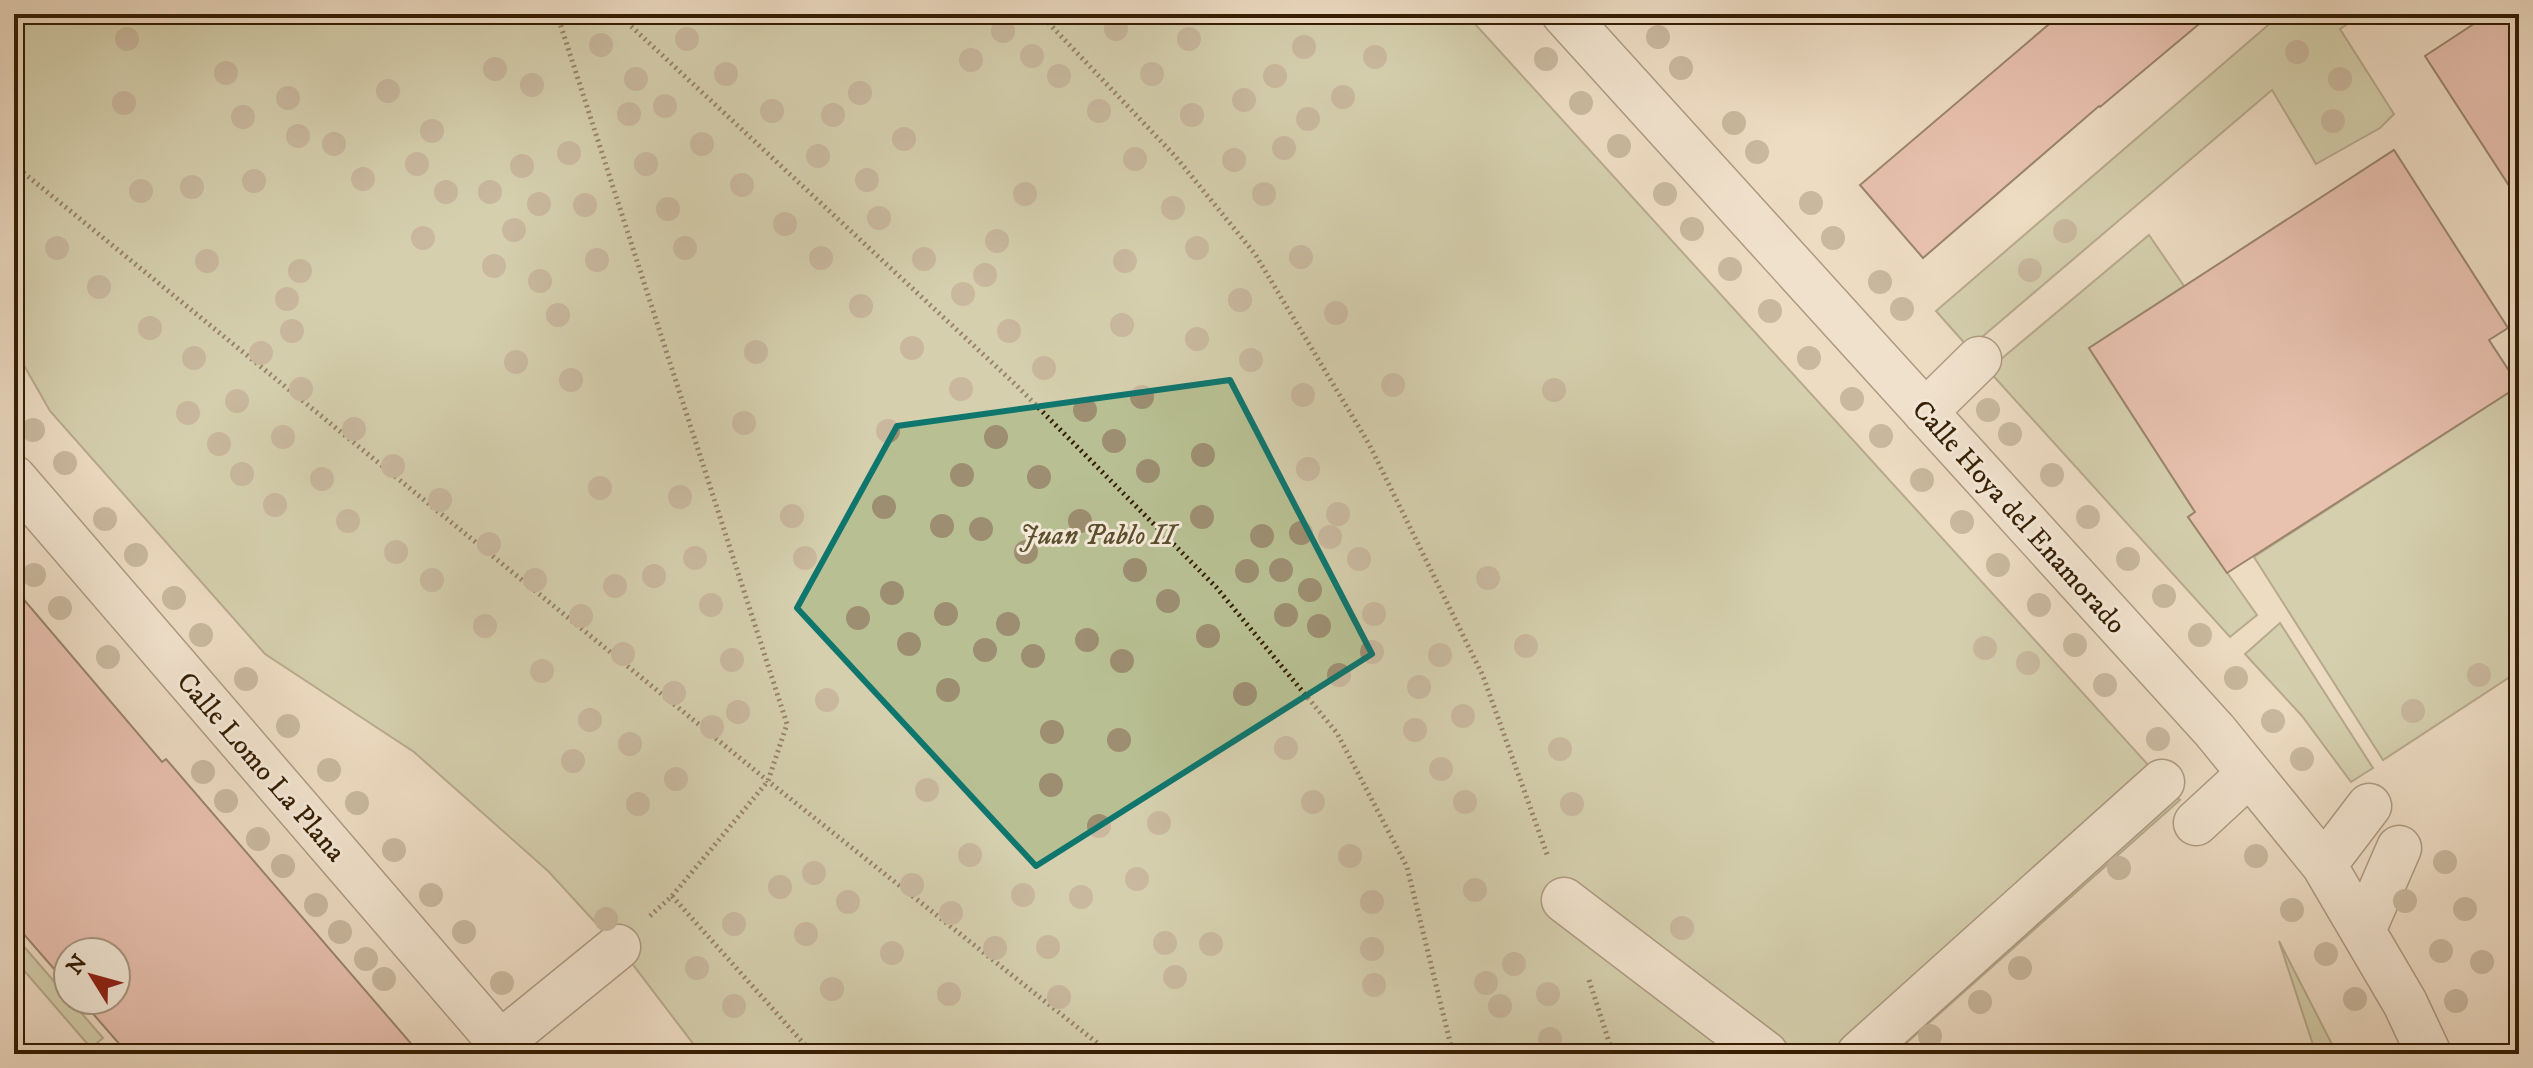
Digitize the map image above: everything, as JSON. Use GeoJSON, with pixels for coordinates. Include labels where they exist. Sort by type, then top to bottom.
{"type":"FeatureCollection","features":[{"type":"Feature","properties":{"kind":"street","name":"Calle Hoya del Enamorado"},"geometry":{"type":"LineString","coordinates":[[1564,14],[2215,731],[2324,865],[2405,1003],[2429,1054]]}},
{"type":"Feature","properties":{"kind":"street"},"geometry":{"type":"LineString","coordinates":[[1925,412],[1979,359]]}},
{"type":"Feature","properties":{"kind":"street","name":"Calle Lomo La Plana"},"geometry":{"type":"LineString","coordinates":[[14,478],[505,1048]]}},
{"type":"Feature","properties":{"kind":"street"},"geometry":{"type":"LineString","coordinates":[[2196,823],[2249,774]]}},
{"type":"Feature","properties":{"kind":"street"},"geometry":{"type":"LineString","coordinates":[[1859,1054],[2162,782]]}},
{"type":"Feature","properties":{"kind":"street"},"geometry":{"type":"LineString","coordinates":[[2324,865],[2369,806]]}},
{"type":"Feature","properties":{"kind":"street"},"geometry":{"type":"LineString","coordinates":[[2363,931],[2399,848]]}},
{"type":"Feature","properties":{"kind":"street"},"geometry":{"type":"LineString","coordinates":[[1564,900],[1766,1054]]}},
{"type":"Feature","properties":{"kind":"street"},"geometry":{"type":"LineString","coordinates":[[505,1048],[618,947]]}},
{"type":"Feature","properties":{"kind":"path"},"geometry":{"type":"LineString","coordinates":[[557,14],[787,724],[768,781],[672,896],[618,947]]}},
{"type":"Feature","properties":{"kind":"path"},"geometry":{"type":"LineString","coordinates":[[618,14],[1016,385],[1216,587],[1337,733],[1407,867],[1453,1054]]}},
{"type":"Feature","properties":{"kind":"path"},"geometry":{"type":"LineString","coordinates":[[1040,14],[1175,156],[1255,254],[1369,444],[1483,676],[1564,900]]}},
{"type":"Feature","properties":{"kind":"path"},"geometry":{"type":"LineString","coordinates":[[14,165],[768,781],[1111,1054]]}},
{"type":"Feature","properties":{"kind":"path"},"geometry":{"type":"LineString","coordinates":[[672,896],[813,1054]]}},
{"type":"Feature","properties":{"kind":"path"},"geometry":{"type":"LineString","coordinates":[[1586,970],[1613,1054]]}},
{"type":"Feature","properties":{"kind":"highlighted area"},"geometry":{"type":"Polygon","coordinates":[[[1230,380],[1372,654],[1036,866],[797,608],[897,426],[1230,380]]]}},
{"type":"Feature","properties":{"kind":"green space","name":"Juan Pablo II"},"geometry":{"type":"Polygon","coordinates":[[[14,14],[1466,14],[2180,800],[1894,1054],[701,1054],[627,957],[548,871],[414,752],[265,654],[50,411],[14,348],[14,14]]]}},
{"type":"Feature","properties":{"kind":"green space"},"geometry":{"type":"Polygon","coordinates":[[[2281,14],[2363,14],[2340,29],[2394,114],[2380,128],[2316,164],[2272,90],[1969,348],[1936,311],[2281,14]]]}},
{"type":"Feature","properties":{"kind":"green space"},"geometry":{"type":"Polygon","coordinates":[[[2149,235],[2184,286],[2089,348],[2195,512],[2188,517],[2257,615],[2230,637],[1988,370],[2149,235]]]}},
{"type":"Feature","properties":{"kind":"green space"},"geometry":{"type":"Polygon","coordinates":[[[2519,386],[2519,674],[2383,760],[2254,557],[2519,386]]]}},
{"type":"Feature","properties":{"kind":"green space"},"geometry":{"type":"Polygon","coordinates":[[[2280,623],[2373,768],[2351,782],[2302,716],[2245,654],[2280,623]]]}},
{"type":"Feature","properties":{"kind":"green space"},"geometry":{"type":"Polygon","coordinates":[[[14,935],[52,979],[52,1003],[14,959],[14,935]]]}},
{"type":"Feature","properties":{"kind":"green space"},"geometry":{"type":"Polygon","coordinates":[[[2279,941],[2337,1054],[2316,1054],[2279,941]]]}},
{"type":"Feature","properties":{"kind":"green space"},"geometry":{"type":"Polygon","coordinates":[[[63,1016],[84,1016],[103,1038],[91,1048],[63,1016]]]}},
{"type":"Feature","properties":{"kind":"building"},"geometry":{"type":"Polygon","coordinates":[[[2061,14],[2211,14],[1923,258],[1860,185],[2061,14]]]}},
{"type":"Feature","properties":{"kind":"building"},"geometry":{"type":"Polygon","coordinates":[[[2489,14],[2519,14],[2519,201],[2425,56],[2489,14]]]}},
{"type":"Feature","properties":{"kind":"building"},"geometry":{"type":"Polygon","coordinates":[[[2394,150],[2508,328],[2489,340],[2519,386],[2227,573],[2188,517],[2195,512],[2089,348],[2394,150]]]}},
{"type":"Feature","properties":{"kind":"building"},"geometry":{"type":"Polygon","coordinates":[[[14,588],[162,762],[166,759],[420,1054],[128,1054],[95,1016],[132,1016],[132,936],[52,936],[52,967],[14,923],[14,588]]]}}]}
